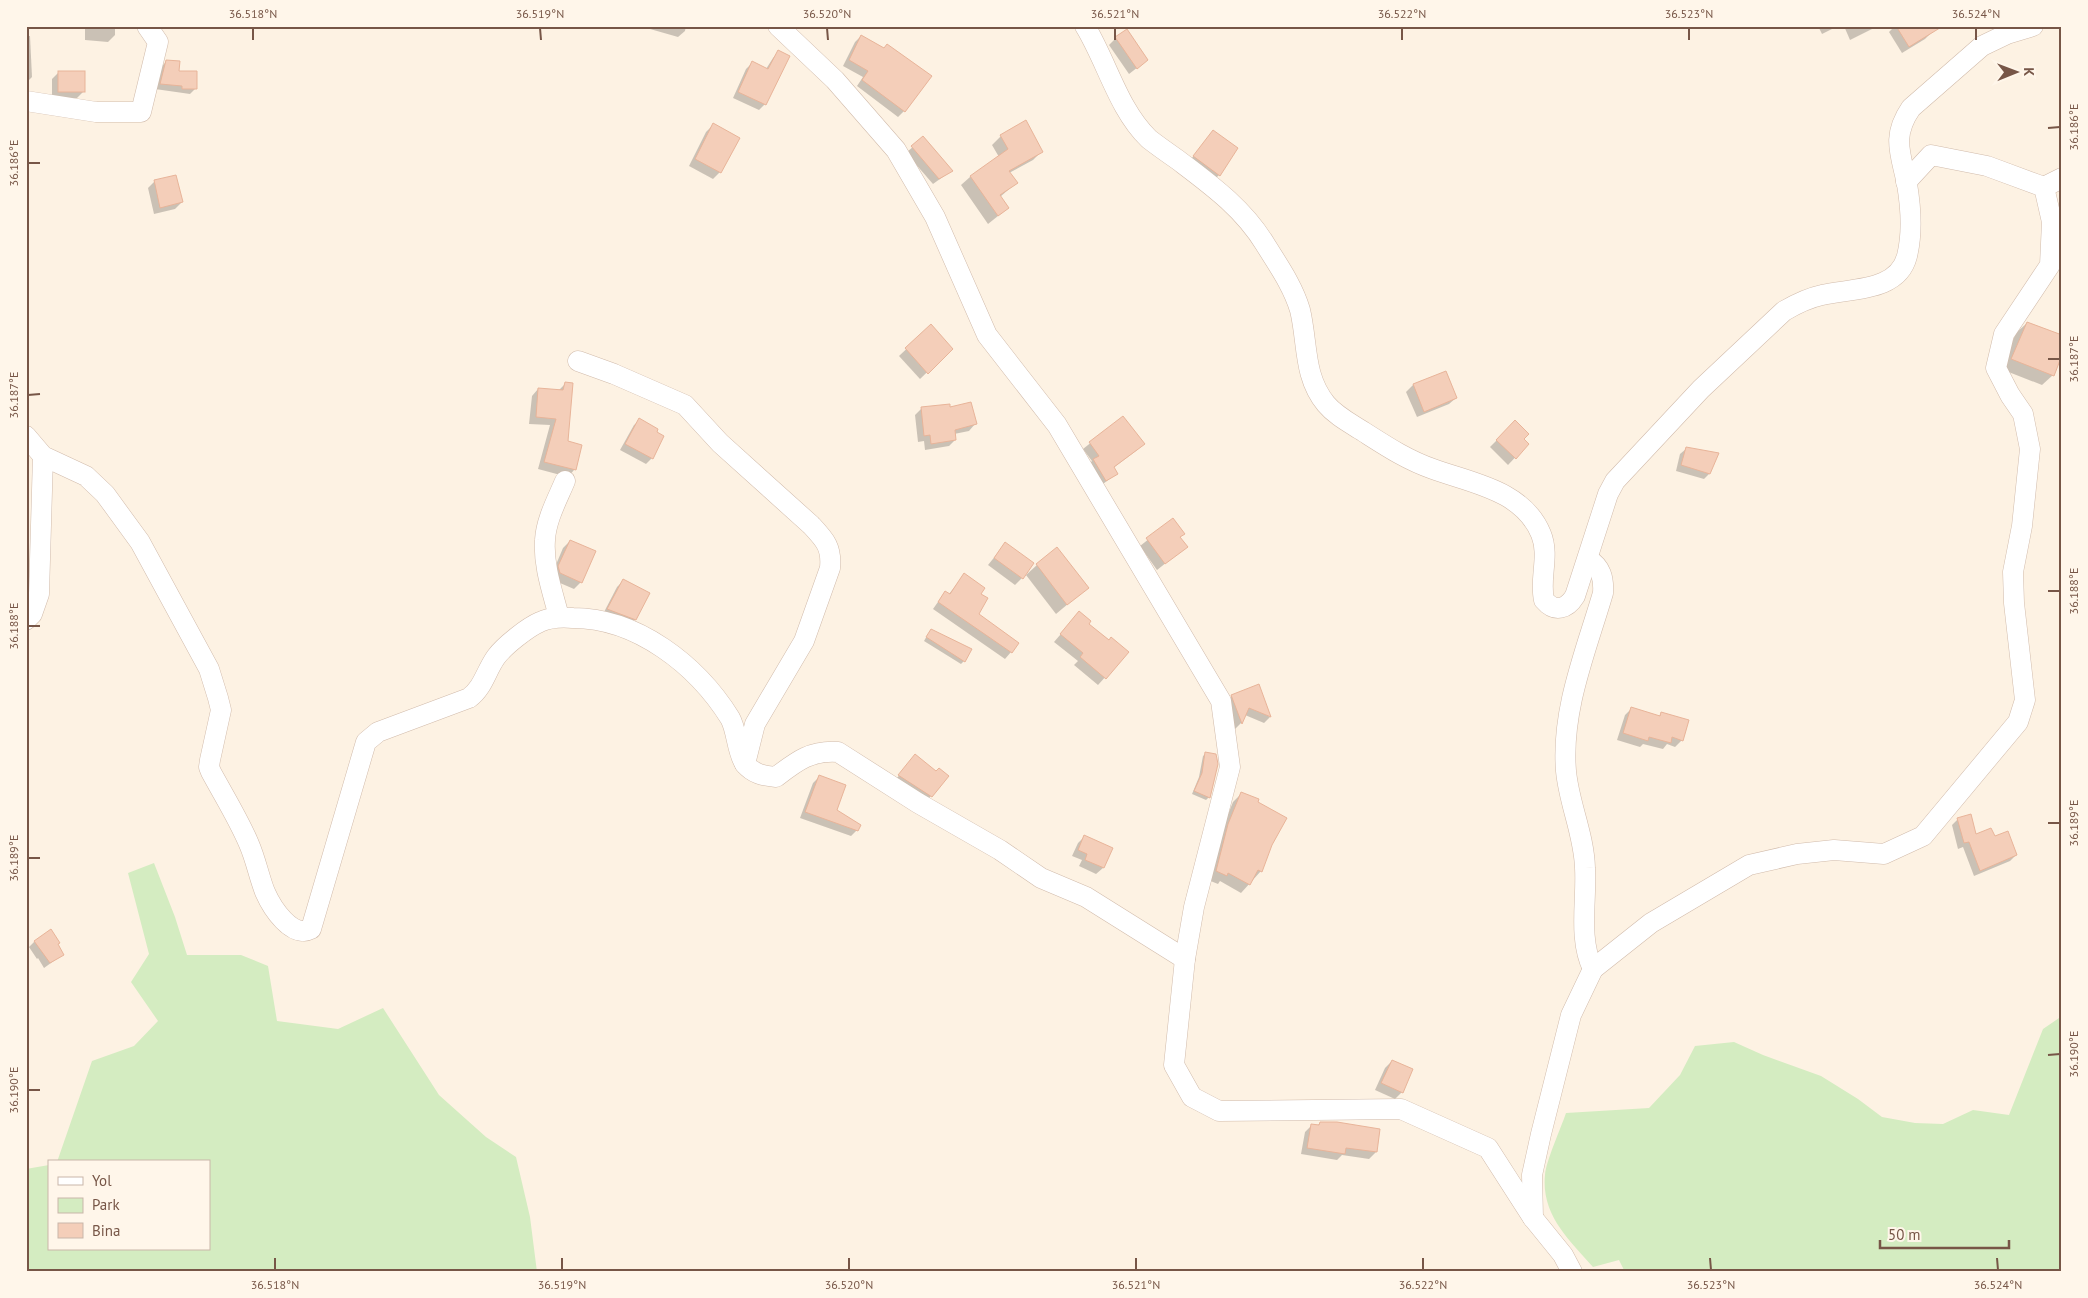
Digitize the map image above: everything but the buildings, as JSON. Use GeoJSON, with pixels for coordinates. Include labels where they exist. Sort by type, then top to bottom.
{"type":"FeatureCollection","features":[{"type":"Feature","properties":{"kind":"street"},"geometry":{"type":"LineString","coordinates":[[26,101],[96,112],[141,112],[158,42],[148,26]]}},
{"type":"Feature","properties":{"kind":"street"},"geometry":{"type":"LineString","coordinates":[[778,26],[835,80],[896,150],[935,217],[987,335],[1057,425],[1221,701],[1230,767],[1194,907],[1185,959],[1174,1065],[1192,1097],[1218,1111],[1401,1109],[1488,1148],[1533,1218],[1563,1255],[1572,1272]]}},
{"type":"Feature","properties":{"kind":"street"},"geometry":{"type":"LineString","coordinates":[[1085,26],[1097,46],[1124,105],[1135,122],[1150,139],[1234,204],[1249,220],[1264,242],[1291,287],[1297,301],[1311,380],[1326,404],[1336,415],[1406,458],[1432,469],[1491,488],[1506,496],[1521,508],[1533,520],[1542,540],[1545,561],[1542,590],[1544,600],[1548,605],[1556,608],[1570,605],[1575,596],[1608,494],[1615,481],[1701,389],[1784,311],[1796,304],[1824,294],[1876,286],[1898,272],[1906,259],[1910,242],[1911,224],[1906,182],[1898,152],[1898,138],[1905,117],[1911,108],[1982,46],[2007,34],[2033,26]]}},
{"type":"Feature","properties":{"kind":"street"},"geometry":{"type":"LineString","coordinates":[[1533,1218],[1532,1175],[1541,1134],[1571,1015],[1593,969],[1651,924],[1749,864],[1797,854],[1834,850],[1884,854],[1923,836],[2018,722],[2025,700],[2014,603],[2013,572],[2022,526],[2030,449],[2023,414],[2010,395],[1996,368],[2004,334],[2050,265],[2053,183],[1987,166],[1931,155],[1906,182]]}},
{"type":"Feature","properties":{"kind":"street"},"geometry":{"type":"LineString","coordinates":[[578,361],[665,394],[685,405],[720,443],[811,525],[824,539],[828,548],[831,556],[830,568],[804,641],[755,724],[745,764]]}},
{"type":"Feature","properties":{"kind":"street"},"geometry":{"type":"LineString","coordinates":[[26,436],[43,456],[86,476],[105,494],[140,542],[209,669],[221,710],[209,767],[249,843],[265,892],[277,912],[299,932],[311,930],[366,742],[378,732],[469,698],[477,692],[496,656],[538,623],[551,617],[559,617],[590,618],[623,627],[664,648],[698,676],[731,719],[745,764],[760,775],[776,777],[800,759],[822,751],[838,752],[918,804],[1000,850],[1041,878],[1086,897],[1185,959]]}},
{"type":"Feature","properties":{"kind":"street"},"geometry":{"type":"LineString","coordinates":[[26,620],[32,614],[39,594],[43,456]]}},
{"type":"Feature","properties":{"kind":"street"},"geometry":{"type":"LineString","coordinates":[[559,617],[544,555],[549,518],[565,481]]}},
{"type":"Feature","properties":{"kind":"street"},"geometry":{"type":"LineString","coordinates":[[1588,559],[1596,564],[1600,570],[1603,593],[1569,710],[1565,752],[1570,796],[1583,849],[1586,876],[1585,939],[1593,969]]}},
{"type":"Feature","properties":{"kind":"green space"},"geometry":{"type":"Polygon","coordinates":[[[154,863],[175,917],[187,955],[241,955],[268,966],[277,1021],[338,1029],[383,1008],[439,1095],[486,1137],[516,1157],[530,1217],[537,1272],[26,1272],[26,1169],[48,1165],[48,1250],[210,1250],[210,1160],[58,1160],[92,1061],[134,1046],[158,1021],[131,982],[149,954],[128,873],[154,863]]]}},
{"type":"Feature","properties":{"kind":"green space"},"geometry":{"type":"Polygon","coordinates":[[[2062,1016],[2062,1272],[1625,1272],[1619,1260],[1593,1267],[1558,1226],[1547,1202],[1545,1189],[1546,1169],[1566,1113],[1649,1108],[1680,1075],[1695,1046],[1734,1042],[1763,1055],[1821,1076],[1858,1099],[1882,1117],[1915,1123],[1943,1124],[1973,1110],[2009,1115],[2043,1029],[2062,1016]]]}}]}
